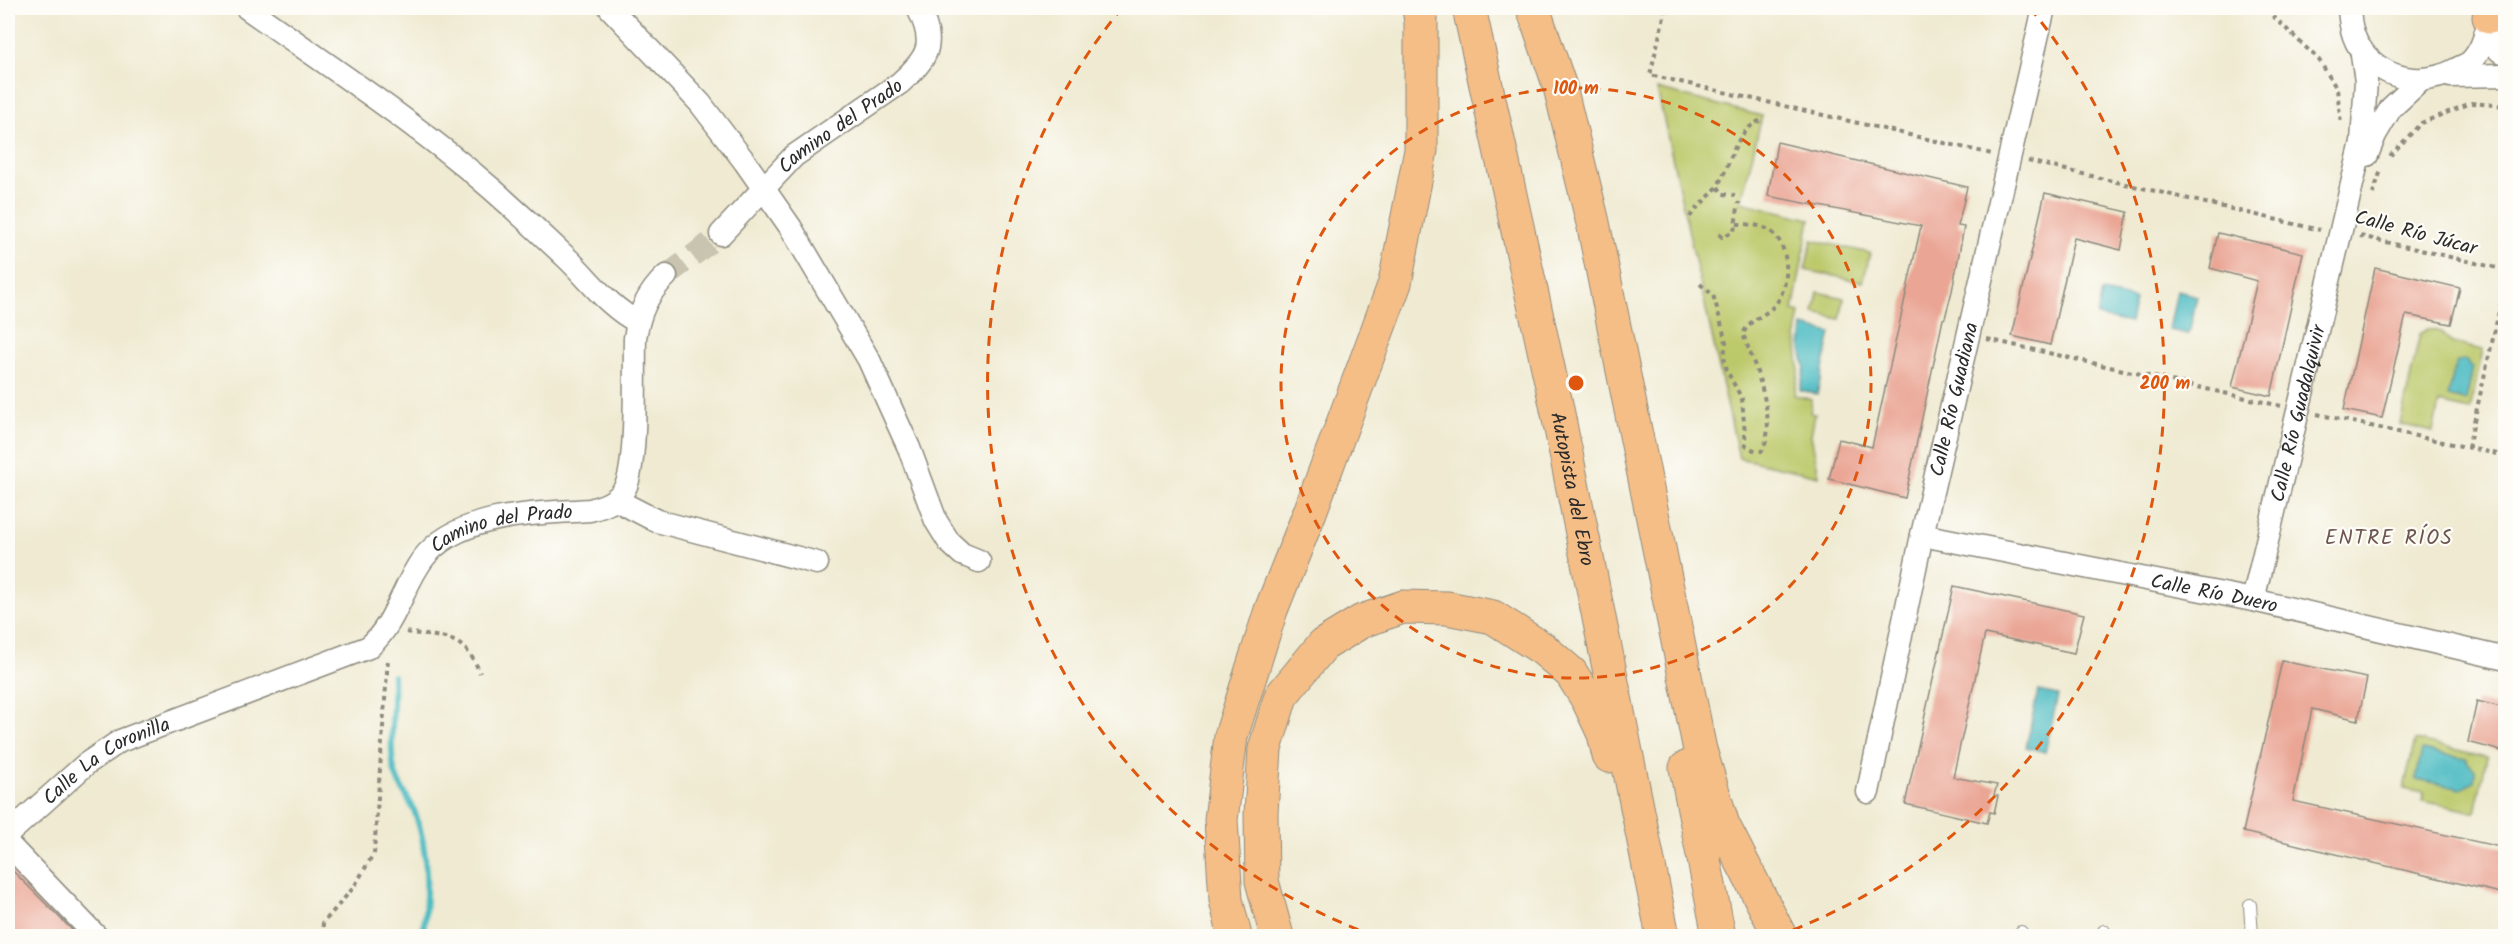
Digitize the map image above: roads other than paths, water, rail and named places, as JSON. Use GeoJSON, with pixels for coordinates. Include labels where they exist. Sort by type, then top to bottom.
{"type":"FeatureCollection","features":[{"type":"Feature","properties":{"kind":"highway"},"geometry":{"type":"LineString","coordinates":[[1235,936],[1226,900],[1221,820],[1231,736],[1271,610],[1395,283],[1421,150],[1421,22],[1419,8]]}},
{"type":"Feature","properties":{"kind":"highway","name":"Autopista del Ebro"},"geometry":{"type":"LineString","coordinates":[[1469,8],[1556,404],[1662,936]]}},
{"type":"Feature","properties":{"kind":"highway"},"geometry":{"type":"LineString","coordinates":[[1526,8],[1611,395],[1719,936]]}},
{"type":"Feature","properties":{"kind":"highway"},"geometry":{"type":"LineString","coordinates":[[1533,8],[1560,87],[1593,223],[1700,750],[1723,825],[1780,936]]}},
{"type":"Feature","properties":{"kind":"highway"},"geometry":{"type":"LineString","coordinates":[[1277,936],[1262,881],[1261,813],[1265,749],[1281,696],[1323,645],[1362,621],[1403,607],[1446,608],[1493,617],[1543,649],[1570,673],[1588,700],[1604,734],[1644,936]]}},
{"type":"Feature","properties":{"kind":"street"},"geometry":{"type":"LineString","coordinates":[[247,8],[342,73],[431,140],[492,189],[561,252],[615,308],[638,322]]}},
{"type":"Feature","properties":{"kind":"street"},"geometry":{"type":"LineString","coordinates":[[610,8],[700,103],[764,188],[797,238],[869,360],[909,448],[936,521],[949,543],[962,554],[979,561]]}},
{"type":"Feature","properties":{"kind":"street","name":"Camino del Prado"},"geometry":{"type":"LineString","coordinates":[[722,234],[794,156],[900,83],[916,69],[926,56],[928,44],[928,31],[918,8]]}},
{"type":"Feature","properties":{"kind":"street","name":"Calle Río Guadiana"},"geometry":{"type":"LineString","coordinates":[[1868,792],[1922,535],[2044,8]]}},
{"type":"Feature","properties":{"kind":"street"},"geometry":{"type":"LineString","coordinates":[[2346,11],[2350,27],[2361,50],[2377,67],[2398,77],[2420,81],[2443,77],[2505,75]]}},
{"type":"Feature","properties":{"kind":"street"},"geometry":{"type":"LineString","coordinates":[[2493,17],[2500,51],[2505,53]]}},
{"type":"Feature","properties":{"kind":"street"},"geometry":{"type":"LineString","coordinates":[[2443,77],[2469,63],[2493,17]]}},
{"type":"Feature","properties":{"kind":"street","name":"Calle Río Guadalquivir"},"geometry":{"type":"LineString","coordinates":[[2253,600],[2298,410],[2333,229],[2362,142],[2366,109],[2366,81],[2361,50]]}},
{"type":"Feature","properties":{"kind":"street","name":"Calle Río Guadalquivir"},"geometry":{"type":"LineString","coordinates":[[2333,229],[2375,135],[2391,108],[2420,81]]}},
{"type":"Feature","properties":{"kind":"street"},"geometry":{"type":"LineString","coordinates":[[666,276],[645,299],[638,322],[635,338],[631,464],[624,489],[616,500],[657,521],[817,563]]}},
{"type":"Feature","properties":{"kind":"street","name":"Camino del Prado"},"geometry":{"type":"LineString","coordinates":[[216,703],[369,646],[389,624],[422,560],[437,544],[455,534],[491,519],[590,510],[616,500]]}},
{"type":"Feature","properties":{"kind":"street","name":"Calle Río Duero"},"geometry":{"type":"LineString","coordinates":[[1922,535],[2253,600],[2505,659]]}},
{"type":"Feature","properties":{"kind":"street","name":"Calle La Coronilla"},"geometry":{"type":"LineString","coordinates":[[8,834],[86,764],[120,741],[216,703]]}},
{"type":"Feature","properties":{"kind":"street"},"geometry":{"type":"LineString","coordinates":[[8,843],[96,936]]}},
{"type":"Feature","properties":{"kind":"lane"},"geometry":{"type":"LineString","coordinates":[[2250,905],[2252,936]]}},
{"type":"Feature","properties":{"kind":"water"},"geometry":{"type":"Polygon","coordinates":[[[2177,291],[2197,296],[2189,334],[2169,330],[2177,291]]]}},
{"type":"Feature","properties":{"kind":"water"},"geometry":{"type":"Polygon","coordinates":[[[2102,292],[2135,299],[2130,323],[2097,316],[2102,292]]]}},
{"type":"Feature","properties":{"kind":"water"},"geometry":{"type":"Polygon","coordinates":[[[1803,326],[1831,333],[1817,394],[1800,390],[1805,367],[1801,349],[1803,326]]]}},
{"type":"Feature","properties":{"kind":"water"},"geometry":{"type":"Polygon","coordinates":[[[2466,359],[2469,366],[2473,367],[2466,401],[2448,397],[2456,362],[2466,359]]]}},
{"type":"Feature","properties":{"kind":"water"},"geometry":{"type":"Polygon","coordinates":[[[2038,691],[2058,695],[2045,752],[2026,747],[2038,691]]]}},
{"type":"Feature","properties":{"kind":"water"},"geometry":{"type":"Polygon","coordinates":[[[2422,750],[2467,759],[2475,770],[2474,782],[2461,789],[2416,779],[2422,750]]]}},
{"type":"Feature","properties":{"kind":"waterway"},"geometry":{"type":"LineString","coordinates":[[393,676],[394,770],[415,813],[425,859],[426,890],[423,936]]}},
{"type":"Feature","properties":{"kind":"tunnel"},"geometry":{"type":"LineString","coordinates":[[666,276],[721,234]]}},
{"type":"Feature","properties":{"kind":"district","name":"ENTRE RÍOS"},"geometry":{"type":"Point","coordinates":[2389,537]}}]}
